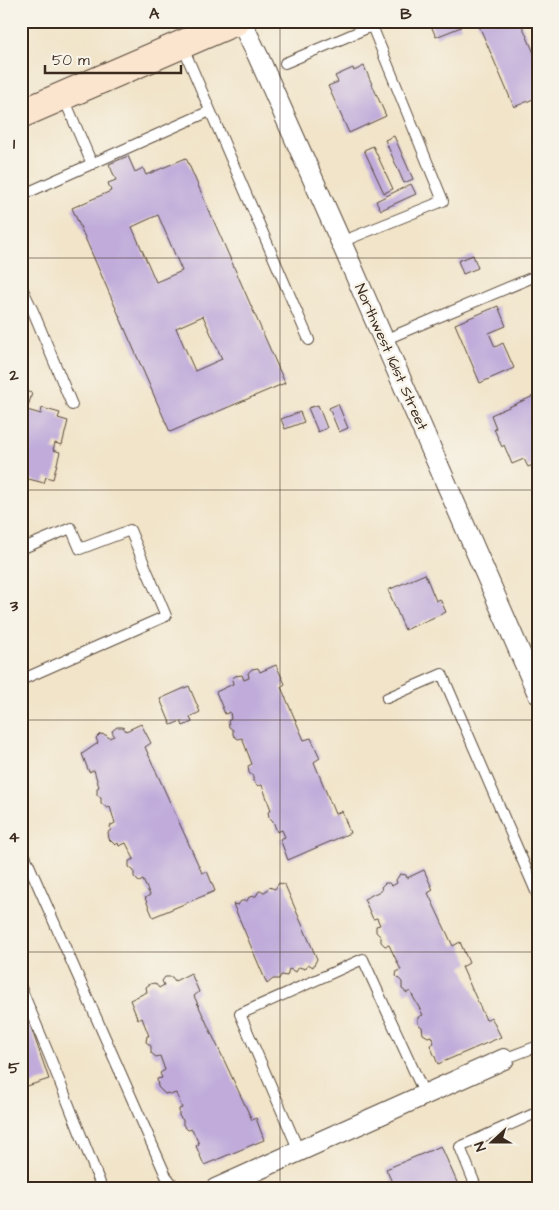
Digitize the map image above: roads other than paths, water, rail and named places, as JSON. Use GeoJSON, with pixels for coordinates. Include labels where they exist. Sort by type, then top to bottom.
{"type":"FeatureCollection","features":[{"type":"Feature","properties":{"kind":"street"},"geometry":{"type":"LineString","coordinates":[[21,114],[236,21]]}},
{"type":"Feature","properties":{"kind":"street","name":"Northwest 161st Street"},"geometry":{"type":"LineString","coordinates":[[241,21],[341,242],[538,694]]}},
{"type":"Feature","properties":{"kind":"street"},"geometry":{"type":"LineString","coordinates":[[215,1189],[504,1059]]}},
{"type":"Feature","properties":{"kind":"lane"},"geometry":{"type":"LineString","coordinates":[[285,63],[371,24],[442,201],[341,242]]}},
{"type":"Feature","properties":{"kind":"lane"},"geometry":{"type":"LineString","coordinates":[[182,44],[309,340]]}},
{"type":"Feature","properties":{"kind":"lane"},"geometry":{"type":"LineString","coordinates":[[63,96],[92,164]]}},
{"type":"Feature","properties":{"kind":"lane"},"geometry":{"type":"LineString","coordinates":[[31,191],[210,111]]}},
{"type":"Feature","properties":{"kind":"lane"},"geometry":{"type":"LineString","coordinates":[[384,340],[538,276]]}},
{"type":"Feature","properties":{"kind":"lane"},"geometry":{"type":"LineString","coordinates":[[21,286],[72,405]]}},
{"type":"Feature","properties":{"kind":"lane"},"geometry":{"type":"LineString","coordinates":[[21,549],[71,528],[80,549],[130,530],[166,616],[21,680]]}},
{"type":"Feature","properties":{"kind":"lane"},"geometry":{"type":"LineString","coordinates":[[387,698],[442,674],[538,896]]}},
{"type":"Feature","properties":{"kind":"lane"},"geometry":{"type":"LineString","coordinates":[[21,846],[166,1176],[176,1189]]}},
{"type":"Feature","properties":{"kind":"lane"},"geometry":{"type":"LineString","coordinates":[[299,1151],[240,1014],[363,959],[425,1095]]}},
{"type":"Feature","properties":{"kind":"lane"},"geometry":{"type":"LineString","coordinates":[[21,988],[100,1183],[97,1189]]}},
{"type":"Feature","properties":{"kind":"lane"},"geometry":{"type":"LineString","coordinates":[[504,1059],[538,1046]]}},
{"type":"Feature","properties":{"kind":"lane"},"geometry":{"type":"LineString","coordinates":[[477,1189],[460,1146],[538,1112]]}}]}
